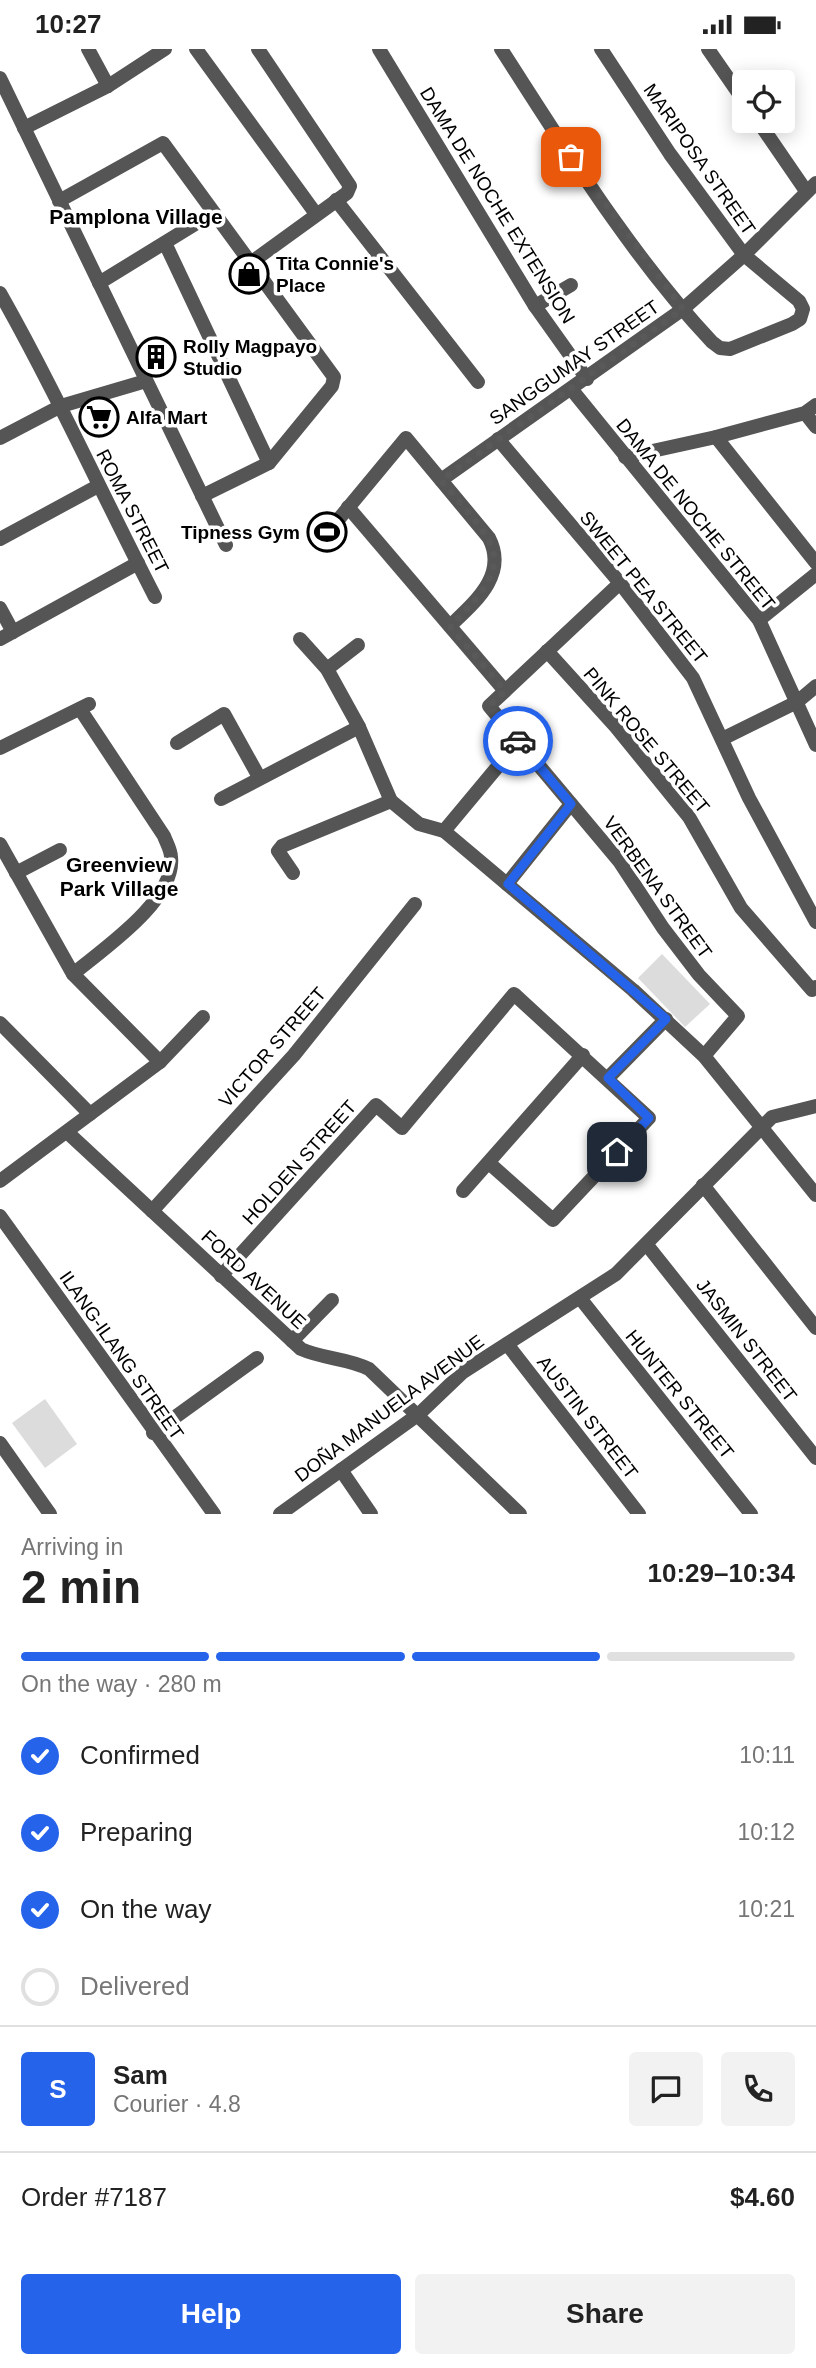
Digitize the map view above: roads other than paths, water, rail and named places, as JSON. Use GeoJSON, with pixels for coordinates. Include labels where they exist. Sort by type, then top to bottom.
{"type":"FeatureCollection","features":[{"type":"Feature","properties":{"kind":"street"},"geometry":{"type":"LineString","coordinates":[[88,49],[108,86]]}},
{"type":"Feature","properties":{"kind":"street"},"geometry":{"type":"LineString","coordinates":[[24,128],[108,86],[165,49]]}},
{"type":"Feature","properties":{"kind":"street"},"geometry":{"type":"LineString","coordinates":[[196,49],[316,214]]}},
{"type":"Feature","properties":{"kind":"street"},"geometry":{"type":"LineString","coordinates":[[249,264],[337,199],[350,186],[258,49]]}},
{"type":"Feature","properties":{"kind":"street","name":"DAMA DE NOCHE EXTENSION"},"geometry":{"type":"LineString","coordinates":[[379,49],[535,306],[587,379]]}},
{"type":"Feature","properties":{"kind":"street"},"geometry":{"type":"LineString","coordinates":[[501,49],[571,157],[683,309]]}},
{"type":"Feature","properties":{"kind":"street","name":"MARIPOSA STREET"},"geometry":{"type":"LineString","coordinates":[[601,49],[670,154],[744,255],[799,301],[803,309],[800,319],[740,346],[720,348],[683,309]]}},
{"type":"Feature","properties":{"kind":"street"},"geometry":{"type":"LineString","coordinates":[[708,49],[732,84]]}},
{"type":"Feature","properties":{"kind":"street"},"geometry":{"type":"LineString","coordinates":[[0,78],[226,545]]}},
{"type":"Feature","properties":{"kind":"street"},"geometry":{"type":"LineString","coordinates":[[768,133],[811,187]]}},
{"type":"Feature","properties":{"kind":"street"},"geometry":{"type":"LineString","coordinates":[[60,201],[163,143],[334,377],[332,386],[269,463],[202,496]]}},
{"type":"Feature","properties":{"kind":"street","name":"SANGGUMAY STREET"},"geometry":{"type":"LineString","coordinates":[[441,480],[683,309],[744,255],[811,187]]}},
{"type":"Feature","properties":{"kind":"street"},"geometry":{"type":"LineString","coordinates":[[337,199],[478,382]]}},
{"type":"Feature","properties":{"kind":"street"},"geometry":{"type":"LineString","coordinates":[[99,283],[213,213]]}},
{"type":"Feature","properties":{"kind":"street"},"geometry":{"type":"LineString","coordinates":[[165,243],[269,463]]}},
{"type":"Feature","properties":{"kind":"street"},"geometry":{"type":"LineString","coordinates":[[535,306],[570,285]]}},
{"type":"Feature","properties":{"kind":"street","name":"ROMA STREET"},"geometry":{"type":"LineString","coordinates":[[0,293],[61,405],[98,486],[155,597]]}},
{"type":"Feature","properties":{"kind":"street"},"geometry":{"type":"LineString","coordinates":[[0,438],[61,405],[146,381]]}},
{"type":"Feature","properties":{"kind":"street","name":"DAMA DE NOCHE STREET"},"geometry":{"type":"LineString","coordinates":[[572,390],[759,620],[816,745]]}},
{"type":"Feature","properties":{"kind":"street"},"geometry":{"type":"LineString","coordinates":[[625,457],[716,437],[810,409],[816,428]]}},
{"type":"Feature","properties":{"kind":"street"},"geometry":{"type":"LineString","coordinates":[[716,437],[816,563]]}},
{"type":"Feature","properties":{"kind":"street"},"geometry":{"type":"LineString","coordinates":[[338,520],[406,438],[489,538],[495,550],[496,565],[492,579],[450,626]]}},
{"type":"Feature","properties":{"kind":"street","name":"SWEET PEA STREET"},"geometry":{"type":"LineString","coordinates":[[498,439],[620,583],[693,678],[748,798],[816,922]]}},
{"type":"Feature","properties":{"kind":"street"},"geometry":{"type":"LineString","coordinates":[[0,539],[98,486]]}},
{"type":"Feature","properties":{"kind":"street"},"geometry":{"type":"LineString","coordinates":[[348,507],[505,691],[620,583]]}},
{"type":"Feature","properties":{"kind":"street"},"geometry":{"type":"LineString","coordinates":[[0,608],[6,635],[138,563]]}},
{"type":"Feature","properties":{"kind":"street"},"geometry":{"type":"LineString","coordinates":[[759,620],[816,574]]}},
{"type":"Feature","properties":{"kind":"street"},"geometry":{"type":"LineString","coordinates":[[300,639],[327,669],[359,727],[391,801],[419,824],[444,831],[666,1019],[705,1056],[816,1195]]}},
{"type":"Feature","properties":{"kind":"street"},"geometry":{"type":"LineString","coordinates":[[327,669],[358,645]]}},
{"type":"Feature","properties":{"kind":"street","name":"PINK ROSE STREET"},"geometry":{"type":"LineString","coordinates":[[547,651],[616,727],[689,817],[741,908],[814,989]]}},
{"type":"Feature","properties":{"kind":"street"},"geometry":{"type":"LineString","coordinates":[[722,739],[797,702],[816,686]]}},
{"type":"Feature","properties":{"kind":"street","name":"VERBENA STREET"},"geometry":{"type":"LineString","coordinates":[[505,691],[489,706],[620,860],[663,928],[699,975],[738,1016],[705,1056]]}},
{"type":"Feature","properties":{"kind":"street"},"geometry":{"type":"LineString","coordinates":[[0,748],[85,707],[164,836],[171,857],[168,879],[153,903],[73,975]]}},
{"type":"Feature","properties":{"kind":"street"},"geometry":{"type":"LineString","coordinates":[[177,743],[224,713],[259,777]]}},
{"type":"Feature","properties":{"kind":"street"},"geometry":{"type":"LineString","coordinates":[[221,799],[359,727]]}},
{"type":"Feature","properties":{"kind":"street"},"geometry":{"type":"LineString","coordinates":[[444,831],[519,741]]}},
{"type":"Feature","properties":{"kind":"street"},"geometry":{"type":"LineString","coordinates":[[293,873],[278,856],[282,846],[391,801]]}},
{"type":"Feature","properties":{"kind":"street"},"geometry":{"type":"LineString","coordinates":[[508,884],[571,804]]}},
{"type":"Feature","properties":{"kind":"street"},"geometry":{"type":"LineString","coordinates":[[0,844],[73,975],[160,1062]]}},
{"type":"Feature","properties":{"kind":"street"},"geometry":{"type":"LineString","coordinates":[[16,873],[60,850]]}},
{"type":"Feature","properties":{"kind":"street","name":"VICTOR STREET"},"geometry":{"type":"LineString","coordinates":[[152,1211],[294,1055],[415,904]]}},
{"type":"Feature","properties":{"kind":"street","name":"HOLDEN STREET"},"geometry":{"type":"LineString","coordinates":[[221,1276],[376,1105],[402,1128],[514,994],[583,1055]]}},
{"type":"Feature","properties":{"kind":"street"},"geometry":{"type":"LineString","coordinates":[[0,1181],[160,1062],[203,1017]]}},
{"type":"Feature","properties":{"kind":"street"},"geometry":{"type":"LineString","coordinates":[[608,1078],[666,1019]]}},
{"type":"Feature","properties":{"kind":"street"},"geometry":{"type":"LineString","coordinates":[[0,1023],[90,1114]]}},
{"type":"Feature","properties":{"kind":"street"},"geometry":{"type":"LineString","coordinates":[[463,1191],[583,1055],[649,1118],[553,1220],[489,1163]]}},
{"type":"Feature","properties":{"kind":"street","name":"DOÑA MANUELA AVENUE"},"geometry":{"type":"LineString","coordinates":[[280,1514],[419,1414],[463,1372],[616,1274],[760,1126],[772,1117],[816,1106]]}},
{"type":"Feature","properties":{"kind":"street","name":"FORD AVENUE"},"geometry":{"type":"LineString","coordinates":[[67,1132],[292,1341],[312,1354],[358,1363],[369,1369],[419,1414],[520,1514]]}},
{"type":"Feature","properties":{"kind":"street"},"geometry":{"type":"LineString","coordinates":[[703,1185],[816,1328]]}},
{"type":"Feature","properties":{"kind":"street","name":"ILANG-ILANG STREET"},"geometry":{"type":"LineString","coordinates":[[0,1216],[153,1433],[214,1514]]}},
{"type":"Feature","properties":{"kind":"street","name":"JASMIN STREET"},"geometry":{"type":"LineString","coordinates":[[647,1245],[816,1458]]}},
{"type":"Feature","properties":{"kind":"street","name":"HUNTER STREET"},"geometry":{"type":"LineString","coordinates":[[580,1298],[751,1514]]}},
{"type":"Feature","properties":{"kind":"street"},"geometry":{"type":"LineString","coordinates":[[292,1341],[332,1300]]}},
{"type":"Feature","properties":{"kind":"street","name":"AUSTIN STREET"},"geometry":{"type":"LineString","coordinates":[[507,1344],[639,1514]]}},
{"type":"Feature","properties":{"kind":"street"},"geometry":{"type":"LineString","coordinates":[[153,1433],[257,1358]]}},
{"type":"Feature","properties":{"kind":"street"},"geometry":{"type":"LineString","coordinates":[[0,1443],[50,1514]]}},
{"type":"Feature","properties":{"kind":"street"},"geometry":{"type":"LineString","coordinates":[[341,1470],[371,1514]]}},
{"type":"Feature","properties":{"kind":"place","name":"Tita Connie's Place"},"geometry":{"type":"Point","coordinates":[249,274]}},
{"type":"Feature","properties":{"kind":"place","name":"Rolly Magpayo Studio"},"geometry":{"type":"Point","coordinates":[156,357]}},
{"type":"Feature","properties":{"kind":"place","name":"Alfa Mart"},"geometry":{"type":"Point","coordinates":[99,417]}},
{"type":"Feature","properties":{"kind":"place","name":"Tipness Gym"},"geometry":{"type":"Point","coordinates":[327,532]}},
{"type":"Feature","properties":{"kind":"district","name":"Pamplona Village"},"geometry":{"type":"Point","coordinates":[136,217]}},
{"type":"Feature","properties":{"kind":"district","name":"Greenview Park Village"},"geometry":{"type":"Point","coordinates":[119,877]}}]}
